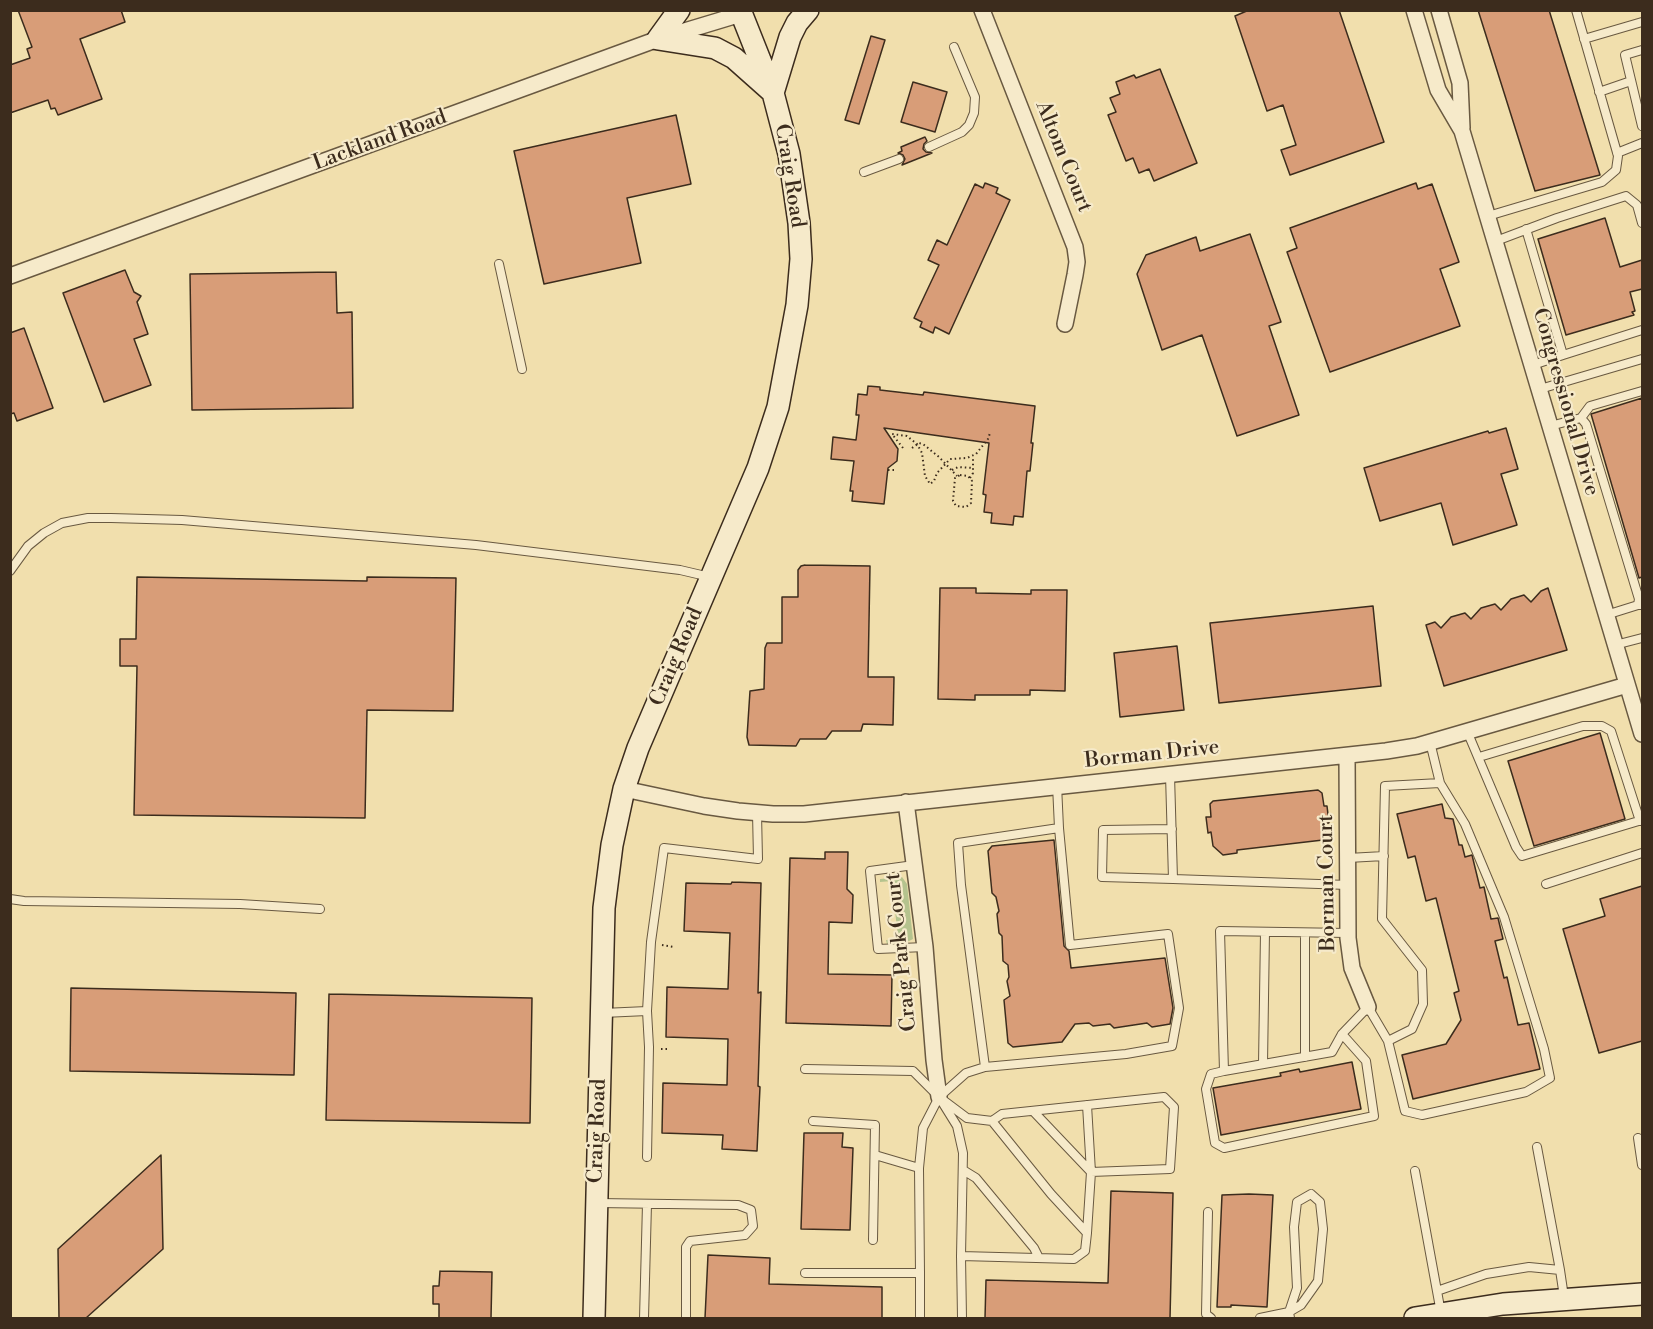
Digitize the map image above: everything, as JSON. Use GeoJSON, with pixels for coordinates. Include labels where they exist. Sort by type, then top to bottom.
{"type":"FeatureCollection","features":[{"type":"Feature","properties":{"kind":"main road"},"geometry":{"type":"LineString","coordinates":[[679,10],[658,39],[715,48],[734,58],[773,93],[790,37],[797,23],[808,10]]}},
{"type":"Feature","properties":{"kind":"main road","name":"Craig Road"},"geometry":{"type":"LineString","coordinates":[[594,1318],[604,908],[612,845],[624,789],[638,748],[758,468],[785,378],[797,305],[801,259],[797,205],[789,154],[773,93],[744,12]]}},
{"type":"Feature","properties":{"kind":"main road"},"geometry":{"type":"LineString","coordinates":[[1415,1318],[1441,1314],[1504,1311],[1564,1300],[1642,1294]]}},
{"type":"Feature","properties":{"kind":"street","name":"Altom Court"},"geometry":{"type":"LineString","coordinates":[[982,10],[1075,247],[1077,262],[1065,324]]}},
{"type":"Feature","properties":{"kind":"street","name":"Congressional Drive"},"geometry":{"type":"LineString","coordinates":[[1414,10],[1438,90],[1462,131],[1627,685]]}},
{"type":"Feature","properties":{"kind":"street","name":"Congressional Drive"},"geometry":{"type":"LineString","coordinates":[[1439,10],[1460,83],[1462,131]]}},
{"type":"Feature","properties":{"kind":"street","name":"Lackland Road"},"geometry":{"type":"LineString","coordinates":[[10,276],[658,39],[744,12]]}},
{"type":"Feature","properties":{"kind":"street","name":"Borman Drive"},"geometry":{"type":"LineString","coordinates":[[624,789],[704,806],[756,813],[804,814],[1386,751],[1430,742],[1627,685]]}},
{"type":"Feature","properties":{"kind":"street"},"geometry":{"type":"LineString","coordinates":[[1627,685],[1642,734]]}},
{"type":"Feature","properties":{"kind":"street","name":"Borman Court"},"geometry":{"type":"LineString","coordinates":[[1347,756],[1348,933],[1352,968],[1368,1007]]}},
{"type":"Feature","properties":{"kind":"street","name":"Craig Park Court"},"geometry":{"type":"LineString","coordinates":[[906,802],[925,947],[939,1097]]}},
{"type":"Feature","properties":{"kind":"lane"},"geometry":{"type":"LineString","coordinates":[[1488,216],[1602,182],[1616,170],[1617,153],[1576,10]]}},
{"type":"Feature","properties":{"kind":"lane"},"geometry":{"type":"LineString","coordinates":[[1584,39],[1642,22]]}},
{"type":"Feature","properties":{"kind":"lane"},"geometry":{"type":"LineString","coordinates":[[929,147],[962,132],[969,125],[974,113],[975,97],[954,47]]}},
{"type":"Feature","properties":{"kind":"lane"},"geometry":{"type":"LineString","coordinates":[[1642,50],[1625,56],[1642,126]]}},
{"type":"Feature","properties":{"kind":"lane"},"geometry":{"type":"LineString","coordinates":[[1599,92],[1631,81]]}},
{"type":"Feature","properties":{"kind":"lane"},"geometry":{"type":"LineString","coordinates":[[1617,153],[1642,143]]}},
{"type":"Feature","properties":{"kind":"lane"},"geometry":{"type":"LineString","coordinates":[[864,172],[899,159]]}},
{"type":"Feature","properties":{"kind":"lane"},"geometry":{"type":"LineString","coordinates":[[1496,241],[1626,196],[1637,205],[1642,224]]}},
{"type":"Feature","properties":{"kind":"lane"},"geometry":{"type":"LineString","coordinates":[[1526,229],[1563,355]]}},
{"type":"Feature","properties":{"kind":"lane"},"geometry":{"type":"LineString","coordinates":[[499,264],[522,369]]}},
{"type":"Feature","properties":{"kind":"lane"},"geometry":{"type":"LineString","coordinates":[[1533,365],[1642,330]]}},
{"type":"Feature","properties":{"kind":"lane"},"geometry":{"type":"LineString","coordinates":[[1540,390],[1642,359]]}},
{"type":"Feature","properties":{"kind":"lane"},"geometry":{"type":"LineString","coordinates":[[1550,426],[1581,418],[1590,406],[1642,391]]}},
{"type":"Feature","properties":{"kind":"lane"},"geometry":{"type":"LineString","coordinates":[[1581,418],[1586,424],[1640,605],[1606,615]]}},
{"type":"Feature","properties":{"kind":"lane"},"geometry":{"type":"LineString","coordinates":[[10,571],[28,546],[44,533],[62,523],[88,518],[111,518],[182,520],[476,545],[680,570],[711,578]]}},
{"type":"Feature","properties":{"kind":"lane"},"geometry":{"type":"LineString","coordinates":[[1615,645],[1642,638]]}},
{"type":"Feature","properties":{"kind":"lane"},"geometry":{"type":"LineString","coordinates":[[1467,731],[1515,848],[1522,856],[1641,821],[1611,731],[1602,726],[1583,726],[1479,756]]}},
{"type":"Feature","properties":{"kind":"lane"},"geometry":{"type":"LineString","coordinates":[[1342,1034],[1366,1060],[1374,1116],[1224,1148],[1215,1143],[1206,1089],[1211,1074],[1332,1052],[1342,1034],[1368,1007],[1388,1041],[1405,1111],[1422,1115],[1526,1092],[1550,1078],[1544,1049],[1504,917],[1465,824],[1440,783],[1430,742]]}},
{"type":"Feature","properties":{"kind":"lane"},"geometry":{"type":"LineString","coordinates":[[1170,775],[1173,879]]}},
{"type":"Feature","properties":{"kind":"lane"},"geometry":{"type":"LineString","coordinates":[[1388,1041],[1412,1029],[1423,1004],[1422,970],[1382,919],[1385,786],[1440,783]]}},
{"type":"Feature","properties":{"kind":"lane"},"geometry":{"type":"LineString","coordinates":[[920,1318],[919,1168],[923,1128],[939,1097],[966,1073],[985,1067],[1126,1054],[1172,1046],[1179,1008],[1168,934],[1070,945],[1057,785]]}},
{"type":"Feature","properties":{"kind":"lane"},"geometry":{"type":"LineString","coordinates":[[647,1157],[649,1047],[647,1011],[651,942],[664,848],[758,859],[756,813]]}},
{"type":"Feature","properties":{"kind":"lane"},"geometry":{"type":"LineString","coordinates":[[985,1067],[957,843],[1059,828]]}},
{"type":"Feature","properties":{"kind":"lane"},"geometry":{"type":"LineString","coordinates":[[1172,829],[1103,830],[1102,877],[1348,885]]}},
{"type":"Feature","properties":{"kind":"lane"},"geometry":{"type":"LineString","coordinates":[[1546,884],[1642,853]]}},
{"type":"Feature","properties":{"kind":"lane"},"geometry":{"type":"LineString","coordinates":[[1348,858],[1384,855]]}},
{"type":"Feature","properties":{"kind":"lane"},"geometry":{"type":"LineString","coordinates":[[914,866],[870,871],[878,950],[925,947]]}},
{"type":"Feature","properties":{"kind":"lane"},"geometry":{"type":"LineString","coordinates":[[10,899],[240,904],[320,909]]}},
{"type":"Feature","properties":{"kind":"lane"},"geometry":{"type":"LineString","coordinates":[[1224,1071],[1220,931],[1348,933]]}},
{"type":"Feature","properties":{"kind":"lane"},"geometry":{"type":"LineString","coordinates":[[1263,1064],[1265,932]]}},
{"type":"Feature","properties":{"kind":"lane"},"geometry":{"type":"LineString","coordinates":[[1305,933],[1305,1057]]}},
{"type":"Feature","properties":{"kind":"lane"},"geometry":{"type":"LineString","coordinates":[[601,1013],[647,1011]]}},
{"type":"Feature","properties":{"kind":"lane"},"geometry":{"type":"LineString","coordinates":[[805,1069],[913,1071],[939,1097],[967,1118],[992,1122],[1051,1194],[1087,1233]]}},
{"type":"Feature","properties":{"kind":"lane"},"geometry":{"type":"LineString","coordinates":[[939,1097],[957,1126],[963,1153],[962,1318]]}},
{"type":"Feature","properties":{"kind":"lane"},"geometry":{"type":"LineString","coordinates":[[992,1122],[1002,1114],[1164,1097],[1174,1107],[1170,1169],[1092,1172],[1033,1111]]}},
{"type":"Feature","properties":{"kind":"lane"},"geometry":{"type":"LineString","coordinates":[[961,1256],[1074,1259],[1085,1251],[1092,1172],[1087,1105]]}},
{"type":"Feature","properties":{"kind":"lane"},"geometry":{"type":"LineString","coordinates":[[813,1121],[875,1125],[873,1240]]}},
{"type":"Feature","properties":{"kind":"lane"},"geometry":{"type":"LineString","coordinates":[[1638,1138],[1642,1165]]}},
{"type":"Feature","properties":{"kind":"lane"},"geometry":{"type":"LineString","coordinates":[[1537,1147],[1564,1300]]}},
{"type":"Feature","properties":{"kind":"lane"},"geometry":{"type":"LineString","coordinates":[[875,1155],[919,1168]]}},
{"type":"Feature","properties":{"kind":"lane"},"geometry":{"type":"LineString","coordinates":[[963,1170],[976,1178],[1034,1248],[1039,1258]]}},
{"type":"Feature","properties":{"kind":"lane"},"geometry":{"type":"LineString","coordinates":[[1415,1171],[1441,1314]]}},
{"type":"Feature","properties":{"kind":"lane"},"geometry":{"type":"LineString","coordinates":[[1260,1318],[1289,1315],[1301,1305],[1318,1281],[1323,1229],[1320,1202],[1311,1194],[1297,1202],[1294,1227],[1297,1288],[1289,1315]]}},
{"type":"Feature","properties":{"kind":"lane"},"geometry":{"type":"LineString","coordinates":[[596,1203],[738,1205],[751,1210],[753,1226],[745,1235],[690,1241],[686,1247],[686,1318]]}},
{"type":"Feature","properties":{"kind":"lane"},"geometry":{"type":"LineString","coordinates":[[644,1318],[647,1204]]}},
{"type":"Feature","properties":{"kind":"lane"},"geometry":{"type":"LineString","coordinates":[[1208,1212],[1206,1314],[1211,1318]]}},
{"type":"Feature","properties":{"kind":"lane"},"geometry":{"type":"LineString","coordinates":[[1437,1291],[1486,1274],[1529,1268],[1560,1270]]}},
{"type":"Feature","properties":{"kind":"lane"},"geometry":{"type":"LineString","coordinates":[[805,1273],[920,1273]]}},
{"type":"Feature","properties":{"kind":"path"},"geometry":{"type":"LineString","coordinates":[[903,448],[892,434],[907,436],[917,444],[922,453],[925,476],[930,484],[945,463],[953,458],[972,457],[984,445],[990,433]]}},
{"type":"Feature","properties":{"kind":"path"},"geometry":{"type":"LineString","coordinates":[[912,448],[917,444],[923,444],[957,476]]}},
{"type":"Feature","properties":{"kind":"path"},"geometry":{"type":"LineString","coordinates":[[957,476],[952,501],[956,506],[966,507],[970,503],[972,457]]}},
{"type":"Feature","properties":{"kind":"path"},"geometry":{"type":"LineString","coordinates":[[952,470],[958,467],[973,468]]}},
{"type":"Feature","properties":{"kind":"path"},"geometry":{"type":"LineString","coordinates":[[888,470],[896,470]]}},
{"type":"Feature","properties":{"kind":"path"},"geometry":{"type":"LineString","coordinates":[[957,476],[969,476],[970,478]]}},
{"type":"Feature","properties":{"kind":"path"},"geometry":{"type":"LineString","coordinates":[[659,944],[674,947]]}},
{"type":"Feature","properties":{"kind":"path"},"geometry":{"type":"LineString","coordinates":[[656,1049],[670,1049]]}},
{"type":"Feature","properties":{"kind":"green space"},"geometry":{"type":"Polygon","coordinates":[[[902,877],[907,884],[913,939],[907,942],[887,944],[886,940],[898,939],[892,881],[880,882],[880,879],[902,877]]]}},
{"type":"Feature","properties":{"kind":"building"},"geometry":{"type":"Polygon","coordinates":[[[18,10],[121,10],[125,22],[80,39],[102,99],[58,115],[55,108],[51,109],[48,100],[10,113],[10,65],[30,58],[27,49],[32,47],[18,10]]]}},
{"type":"Feature","properties":{"kind":"building"},"geometry":{"type":"Polygon","coordinates":[[[1249,10],[1339,10],[1384,142],[1290,175],[1281,150],[1296,145],[1283,105],[1267,111],[1235,16],[1249,10]]]}},
{"type":"Feature","properties":{"kind":"building"},"geometry":{"type":"Polygon","coordinates":[[[1478,10],[1549,10],[1600,175],[1535,191],[1478,10]]]}},
{"type":"Feature","properties":{"kind":"building"},"geometry":{"type":"Polygon","coordinates":[[[871,36],[885,40],[859,124],[845,120],[871,36]]]}},
{"type":"Feature","properties":{"kind":"building"},"geometry":{"type":"Polygon","coordinates":[[[1160,69],[1197,163],[1154,181],[1149,169],[1139,173],[1133,158],[1126,161],[1108,115],[1116,112],[1110,98],[1120,94],[1116,82],[1134,75],[1136,78],[1160,69]]]}},
{"type":"Feature","properties":{"kind":"building"},"geometry":{"type":"Polygon","coordinates":[[[913,82],[947,92],[935,132],[901,122],[913,82]]]}},
{"type":"Feature","properties":{"kind":"building"},"geometry":{"type":"Polygon","coordinates":[[[676,115],[691,184],[627,198],[641,263],[544,284],[514,151],[676,115]]]}},
{"type":"Feature","properties":{"kind":"building"},"geometry":{"type":"Polygon","coordinates":[[[925,137],[927,141],[923,149],[932,153],[902,165],[905,159],[898,153],[902,151],[901,147],[925,137]]]}},
{"type":"Feature","properties":{"kind":"building"},"geometry":{"type":"Polygon","coordinates":[[[985,183],[998,188],[996,193],[1010,200],[949,334],[935,327],[933,333],[920,327],[922,322],[914,318],[939,265],[928,260],[937,240],[947,245],[975,184],[983,188],[985,183]]]}},
{"type":"Feature","properties":{"kind":"building"},"geometry":{"type":"Polygon","coordinates":[[[1416,183],[1418,189],[1432,184],[1459,262],[1440,269],[1460,326],[1330,372],[1287,252],[1297,248],[1290,228],[1416,183]]]}},
{"type":"Feature","properties":{"kind":"building"},"geometry":{"type":"Polygon","coordinates":[[[1605,218],[1620,267],[1642,260],[1642,289],[1630,292],[1634,315],[1566,335],[1538,239],[1605,218]]]}},
{"type":"Feature","properties":{"kind":"building"},"geometry":{"type":"Polygon","coordinates":[[[1250,234],[1281,322],[1269,326],[1299,415],[1237,436],[1202,335],[1162,350],[1137,274],[1146,255],[1196,237],[1200,251],[1250,234]]]}},
{"type":"Feature","properties":{"kind":"building"},"geometry":{"type":"Polygon","coordinates":[[[125,270],[134,292],[141,296],[137,302],[148,334],[134,339],[151,385],[104,402],[63,293],[125,270]]]}},
{"type":"Feature","properties":{"kind":"building"},"geometry":{"type":"Polygon","coordinates":[[[336,272],[337,313],[352,312],[353,408],[192,410],[190,274],[336,272]]]}},
{"type":"Feature","properties":{"kind":"building"},"geometry":{"type":"Polygon","coordinates":[[[24,328],[53,408],[17,421],[14,413],[10,414],[10,333],[24,328]]]}},
{"type":"Feature","properties":{"kind":"building"},"geometry":{"type":"Polygon","coordinates":[[[868,386],[880,387],[880,390],[923,395],[924,392],[1035,406],[1030,471],[1027,471],[1023,517],[1014,516],[1013,525],[991,523],[992,513],[984,512],[986,495],[983,494],[989,443],[884,428],[898,449],[897,461],[888,468],[884,504],[852,501],[853,491],[850,491],[854,461],[831,459],[833,437],[856,440],[859,415],[856,415],[858,394],[867,395],[868,386]]]}},
{"type":"Feature","properties":{"kind":"building"},"geometry":{"type":"Polygon","coordinates":[[[1642,398],[1642,577],[1639,578],[1591,414],[1642,398]]]}},
{"type":"Feature","properties":{"kind":"building"},"geometry":{"type":"Polygon","coordinates":[[[1506,428],[1518,469],[1501,474],[1517,525],[1453,545],[1441,503],[1380,521],[1364,468],[1488,431],[1489,433],[1506,428]]]}},
{"type":"Feature","properties":{"kind":"building"},"geometry":{"type":"Polygon","coordinates":[[[805,565],[870,566],[868,677],[894,677],[893,725],[863,724],[861,731],[832,731],[826,739],[800,739],[796,746],[749,745],[747,737],[750,691],[764,689],[765,648],[767,643],[782,643],[782,597],[798,597],[798,570],[805,565]]]}},
{"type":"Feature","properties":{"kind":"building"},"geometry":{"type":"Polygon","coordinates":[[[137,577],[367,581],[367,577],[456,578],[453,711],[367,710],[365,818],[134,815],[137,666],[120,666],[120,639],[136,639],[137,577]]]}},
{"type":"Feature","properties":{"kind":"building"},"geometry":{"type":"Polygon","coordinates":[[[940,588],[976,588],[976,593],[1031,594],[1031,590],[1067,590],[1065,691],[1030,690],[1030,695],[975,695],[975,700],[938,699],[940,588]]]}},
{"type":"Feature","properties":{"kind":"building"},"geometry":{"type":"Polygon","coordinates":[[[1548,588],[1567,650],[1444,686],[1426,625],[1435,622],[1441,628],[1451,617],[1465,613],[1471,619],[1481,608],[1495,604],[1501,610],[1511,599],[1524,595],[1531,602],[1541,591],[1548,588]]]}},
{"type":"Feature","properties":{"kind":"building"},"geometry":{"type":"Polygon","coordinates":[[[1373,606],[1381,686],[1219,703],[1210,623],[1373,606]]]}},
{"type":"Feature","properties":{"kind":"building"},"geometry":{"type":"Polygon","coordinates":[[[1177,646],[1184,710],[1120,717],[1114,653],[1177,646]]]}},
{"type":"Feature","properties":{"kind":"building"},"geometry":{"type":"Polygon","coordinates":[[[1600,733],[1625,819],[1534,846],[1508,761],[1600,733]]]}},
{"type":"Feature","properties":{"kind":"building"},"geometry":{"type":"Polygon","coordinates":[[[1318,790],[1322,793],[1324,806],[1327,806],[1329,823],[1324,823],[1326,836],[1323,840],[1237,850],[1237,853],[1223,855],[1213,846],[1211,832],[1208,833],[1206,817],[1211,817],[1210,804],[1213,801],[1318,790]]]}},
{"type":"Feature","properties":{"kind":"building"},"geometry":{"type":"Polygon","coordinates":[[[1442,804],[1445,818],[1453,819],[1459,845],[1462,845],[1465,857],[1472,855],[1480,888],[1484,887],[1491,919],[1498,918],[1503,939],[1495,941],[1504,978],[1507,977],[1518,1025],[1529,1023],[1540,1069],[1413,1099],[1402,1055],[1446,1044],[1461,1020],[1454,993],[1459,991],[1436,898],[1426,901],[1415,856],[1408,858],[1397,814],[1442,804]]]}},
{"type":"Feature","properties":{"kind":"building"},"geometry":{"type":"Polygon","coordinates":[[[1054,840],[1064,946],[1069,951],[1071,968],[1165,958],[1173,1008],[1170,1024],[1152,1027],[1147,1023],[1114,1028],[1110,1024],[1093,1026],[1089,1023],[1075,1024],[1062,1042],[1013,1047],[1008,1043],[1004,1000],[1010,996],[1007,981],[1008,965],[1003,961],[1002,936],[999,933],[997,914],[999,911],[996,897],[992,893],[988,851],[992,846],[1054,840]]]}},
{"type":"Feature","properties":{"kind":"building"},"geometry":{"type":"Polygon","coordinates":[[[825,852],[848,852],[847,889],[853,895],[852,923],[829,922],[828,974],[892,975],[891,1026],[786,1023],[790,858],[825,859],[825,852]]]}},
{"type":"Feature","properties":{"kind":"building"},"geometry":{"type":"Polygon","coordinates":[[[732,882],[761,883],[758,993],[761,992],[758,1086],[760,1087],[757,1151],[722,1149],[723,1135],[662,1133],[663,1083],[727,1085],[728,1039],[666,1037],[667,987],[728,989],[730,933],[684,931],[686,883],[731,884],[732,882]]]}},
{"type":"Feature","properties":{"kind":"building"},"geometry":{"type":"Polygon","coordinates":[[[1642,886],[1642,1041],[1599,1053],[1563,929],[1605,916],[1600,899],[1642,886]]]}},
{"type":"Feature","properties":{"kind":"building"},"geometry":{"type":"Polygon","coordinates":[[[71,988],[296,993],[294,1075],[70,1071],[71,988]]]}},
{"type":"Feature","properties":{"kind":"building"},"geometry":{"type":"Polygon","coordinates":[[[329,994],[532,998],[530,1123],[326,1120],[329,994]]]}},
{"type":"Feature","properties":{"kind":"building"},"geometry":{"type":"Polygon","coordinates":[[[1352,1062],[1361,1109],[1221,1135],[1213,1088],[1281,1076],[1280,1073],[1299,1069],[1300,1072],[1352,1062]]]}},
{"type":"Feature","properties":{"kind":"building"},"geometry":{"type":"Polygon","coordinates":[[[804,1133],[843,1133],[842,1147],[853,1148],[850,1230],[801,1229],[804,1133]]]}},
{"type":"Feature","properties":{"kind":"building"},"geometry":{"type":"Polygon","coordinates":[[[161,1155],[163,1249],[86,1318],[59,1318],[58,1249],[161,1155]]]}},
{"type":"Feature","properties":{"kind":"building"},"geometry":{"type":"Polygon","coordinates":[[[1111,1191],[1173,1193],[1170,1318],[985,1318],[986,1280],[1108,1283],[1111,1191]]]}},
{"type":"Feature","properties":{"kind":"building"},"geometry":{"type":"Polygon","coordinates":[[[1222,1195],[1273,1195],[1267,1307],[1231,1305],[1231,1307],[1217,1307],[1222,1195]]]}},
{"type":"Feature","properties":{"kind":"building"},"geometry":{"type":"Polygon","coordinates":[[[708,1255],[770,1258],[769,1284],[882,1287],[882,1318],[705,1318],[708,1255]]]}},
{"type":"Feature","properties":{"kind":"building"},"geometry":{"type":"Polygon","coordinates":[[[440,1271],[492,1272],[491,1318],[439,1318],[439,1304],[433,1304],[433,1286],[439,1286],[440,1271]]]}}]}
